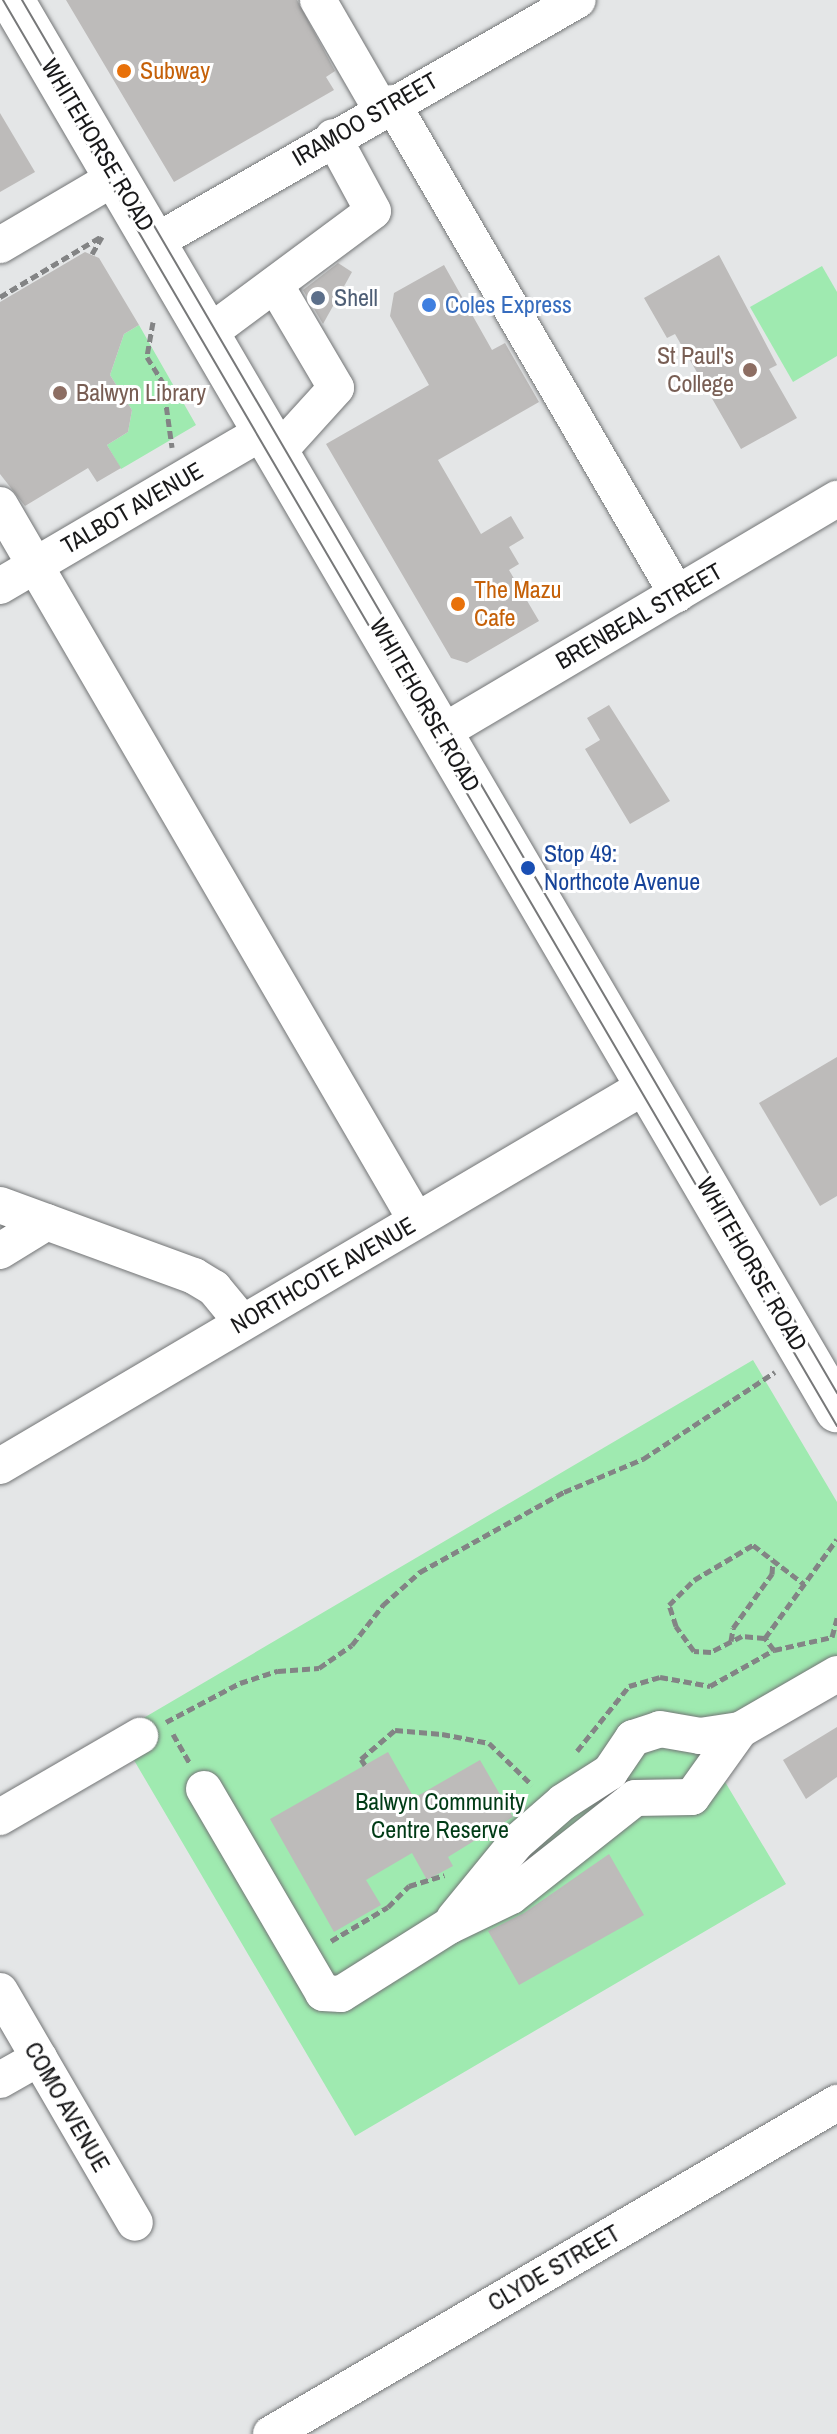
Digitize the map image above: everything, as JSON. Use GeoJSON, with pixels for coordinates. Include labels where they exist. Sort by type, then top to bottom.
{"type":"FeatureCollection","features":[{"type":"Feature","properties":{"kind":"main road","name":"WHITEHORSE ROAD"},"geometry":{"type":"LineString","coordinates":[[12,0],[837,1410]]}},
{"type":"Feature","properties":{"kind":"street"},"geometry":{"type":"LineString","coordinates":[[318,0],[386,106],[677,594]]}},
{"type":"Feature","properties":{"kind":"street","name":"IRAMOO STREET"},"geometry":{"type":"LineString","coordinates":[[155,242],[386,106],[578,0]]}},
{"type":"Feature","properties":{"kind":"street"},"geometry":{"type":"LineString","coordinates":[[209,333],[373,211],[333,137]]}},
{"type":"Feature","properties":{"kind":"street"},"geometry":{"type":"LineString","coordinates":[[0,245],[116,177]]}},
{"type":"Feature","properties":{"kind":"street","name":"TALBOT AVENUE"},"geometry":{"type":"LineString","coordinates":[[0,586],[177,482],[271,442],[336,388],[276,286]]}},
{"type":"Feature","properties":{"kind":"street","name":"BRENBEAL STREET"},"geometry":{"type":"LineString","coordinates":[[441,733],[837,499]]}},
{"type":"Feature","properties":{"kind":"street"},"geometry":{"type":"LineString","coordinates":[[0,505],[416,1220]]}},
{"type":"Feature","properties":{"kind":"street","name":"NORTHCOTE AVENUE"},"geometry":{"type":"LineString","coordinates":[[0,1466],[647,1085]]}},
{"type":"Feature","properties":{"kind":"street"},"geometry":{"type":"LineString","coordinates":[[0,1205],[194,1276],[214,1288],[242,1322]]}},
{"type":"Feature","properties":{"kind":"street"},"geometry":{"type":"LineString","coordinates":[[0,1251],[47,1222]]}},
{"type":"Feature","properties":{"kind":"street"},"geometry":{"type":"LineString","coordinates":[[449,1926],[516,1843],[563,1802],[610,1772],[633,1738],[660,1729],[700,1736],[740,1730],[837,1674]]}},
{"type":"Feature","properties":{"kind":"street"},"geometry":{"type":"LineString","coordinates":[[0,1817],[153,1729]]}},
{"type":"Feature","properties":{"kind":"street"},"geometry":{"type":"LineString","coordinates":[[204,1789],[323,1993],[341,1994],[449,1926],[511,1896],[635,1798],[692,1797],[740,1730]]}},
{"type":"Feature","properties":{"kind":"street","name":"COMO AVENUE"},"geometry":{"type":"LineString","coordinates":[[0,1991],[135,2223]]}},
{"type":"Feature","properties":{"kind":"street"},"geometry":{"type":"LineString","coordinates":[[0,2080],[39,2058]]}},
{"type":"Feature","properties":{"kind":"street","name":"CLYDE STREET"},"geometry":{"type":"LineString","coordinates":[[271,2434],[837,2103]]}},
{"type":"Feature","properties":{"kind":"path"},"geometry":{"type":"LineString","coordinates":[[0,297],[102,236],[92,254]]}},
{"type":"Feature","properties":{"kind":"path"},"geometry":{"type":"LineString","coordinates":[[153,322],[147,357],[163,383],[177,482]]}},
{"type":"Feature","properties":{"kind":"path"},"geometry":{"type":"LineString","coordinates":[[204,1789],[153,1729],[240,1683],[278,1671],[319,1668],[352,1645],[383,1605],[420,1572],[564,1492],[643,1459],[779,1369],[809,1362]]}},
{"type":"Feature","properties":{"kind":"path"},"geometry":{"type":"LineString","coordinates":[[765,1638],[837,1539]]}},
{"type":"Feature","properties":{"kind":"path"},"geometry":{"type":"LineString","coordinates":[[774,1650],[757,1633],[731,1641],[711,1652],[694,1651],[676,1626],[669,1605],[694,1580],[753,1545],[804,1584]]}},
{"type":"Feature","properties":{"kind":"path"},"geometry":{"type":"LineString","coordinates":[[731,1641],[733,1628],[772,1574],[773,1559]]}},
{"type":"Feature","properties":{"kind":"path"},"geometry":{"type":"LineString","coordinates":[[575,1753],[629,1686],[660,1677],[710,1686],[774,1650],[832,1637],[837,1618]]}},
{"type":"Feature","properties":{"kind":"path"},"geometry":{"type":"LineString","coordinates":[[365,1765],[361,1759],[395,1730],[442,1734],[489,1743],[541,1794]]}},
{"type":"Feature","properties":{"kind":"path"},"geometry":{"type":"LineString","coordinates":[[302,1958],[388,1907],[409,1886],[424,1885],[452,1871]]}},
{"type":"Feature","properties":{"kind":"green space"},"geometry":{"type":"Polygon","coordinates":[[[822,266],[837,292],[837,356],[793,382],[750,307],[822,266]]]}},
{"type":"Feature","properties":{"kind":"green space"},"geometry":{"type":"Polygon","coordinates":[[[139,325],[196,425],[121,469],[107,445],[128,432],[132,410],[110,375],[124,334],[139,325]]]}},
{"type":"Feature","properties":{"kind":"green space","name":"Balwyn Community Centre Reserve"},"geometry":{"type":"Polygon","coordinates":[[[753,1360],[837,1502],[837,1693],[715,1765],[786,1884],[355,2136],[118,1733],[753,1360]]]}},
{"type":"Feature","properties":{"kind":"building"},"geometry":{"type":"Polygon","coordinates":[[[66,0],[297,0],[335,71],[326,77],[334,90],[174,182],[66,0]]]}},
{"type":"Feature","properties":{"kind":"building"},"geometry":{"type":"Polygon","coordinates":[[[0,113],[35,172],[0,192],[0,113]]]}},
{"type":"Feature","properties":{"kind":"building","name":"Balwyn Library"},"geometry":{"type":"Polygon","coordinates":[[[85,252],[99,258],[139,325],[124,334],[110,375],[132,410],[128,432],[107,445],[121,468],[97,482],[88,468],[25,506],[0,474],[0,302],[85,252]]]}},
{"type":"Feature","properties":{"kind":"building"},"geometry":{"type":"Polygon","coordinates":[[[719,255],[777,365],[769,369],[797,418],[741,449],[675,334],[667,338],[644,298],[719,255]]]}},
{"type":"Feature","properties":{"kind":"building"},"geometry":{"type":"Polygon","coordinates":[[[338,263],[352,272],[323,324],[303,290],[338,263]]]}},
{"type":"Feature","properties":{"kind":"building"},"geometry":{"type":"Polygon","coordinates":[[[444,265],[492,350],[505,343],[539,402],[438,460],[481,534],[511,516],[524,538],[509,547],[519,564],[509,570],[539,621],[467,663],[451,658],[326,444],[429,385],[390,316],[394,293],[444,265]]]}},
{"type":"Feature","properties":{"kind":"building"},"geometry":{"type":"Polygon","coordinates":[[[609,705],[670,801],[630,824],[585,749],[600,740],[587,718],[609,705]]]}},
{"type":"Feature","properties":{"kind":"building"},"geometry":{"type":"Polygon","coordinates":[[[837,1057],[837,1196],[820,1206],[759,1103],[837,1057]]]}},
{"type":"Feature","properties":{"kind":"building"},"geometry":{"type":"Polygon","coordinates":[[[837,1727],[837,1777],[806,1799],[783,1760],[837,1727]]]}},
{"type":"Feature","properties":{"kind":"building"},"geometry":{"type":"Polygon","coordinates":[[[388,1752],[414,1798],[480,1760],[513,1817],[448,1857],[453,1866],[427,1880],[412,1853],[366,1880],[381,1905],[334,1932],[270,1819],[388,1752]]]}},
{"type":"Feature","properties":{"kind":"building"},"geometry":{"type":"Polygon","coordinates":[[[609,1854],[644,1915],[519,1985],[488,1931],[524,1913],[609,1854]]]}},
{"type":"Feature","properties":{"kind":"tram line"},"geometry":{"type":"LineString","coordinates":[[3,0],[837,1426]]}},
{"type":"Feature","properties":{"kind":"tram line"},"geometry":{"type":"LineString","coordinates":[[22,0],[837,1393]]}},
{"type":"Feature","properties":{"kind":"place","name":"Subway"},"geometry":{"type":"Point","coordinates":[124,71]}},
{"type":"Feature","properties":{"kind":"place","name":"Shell"},"geometry":{"type":"Point","coordinates":[318,298]}},
{"type":"Feature","properties":{"kind":"place","name":"Coles Express"},"geometry":{"type":"Point","coordinates":[429,305]}},
{"type":"Feature","properties":{"kind":"place","name":"St Paul's College"},"geometry":{"type":"Point","coordinates":[750,370]}},
{"type":"Feature","properties":{"kind":"place","name":"Balwyn Library"},"geometry":{"type":"Point","coordinates":[60,393]}},
{"type":"Feature","properties":{"kind":"place","name":"The Mazu Cafe"},"geometry":{"type":"Point","coordinates":[458,604]}},
{"type":"Feature","properties":{"kind":"place","name":"Stop 49: Northcote Avenue"},"geometry":{"type":"Point","coordinates":[528,868]}}]}
